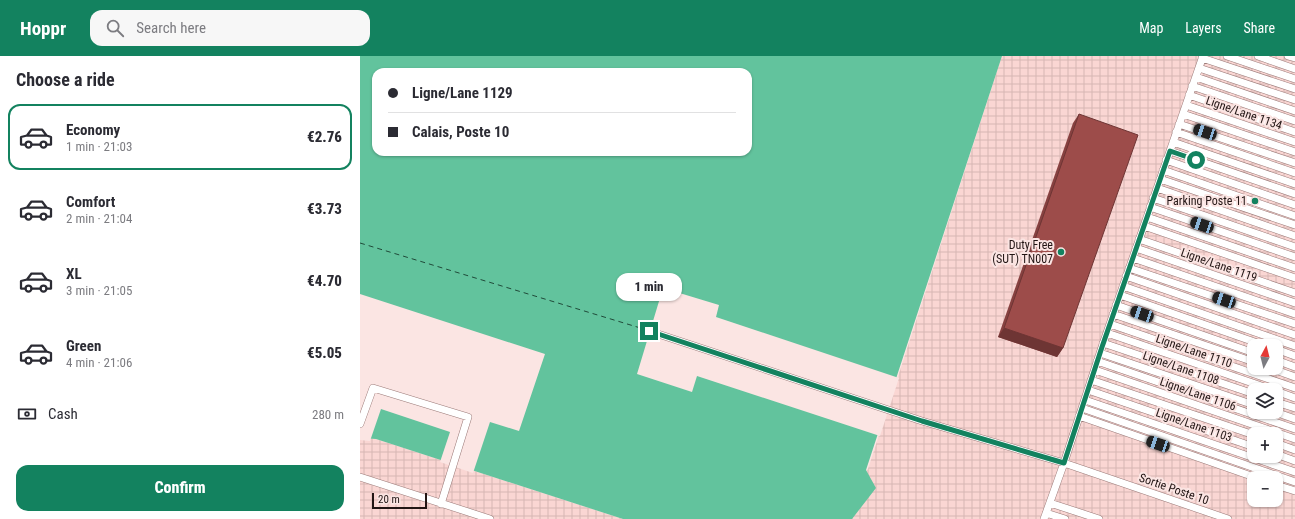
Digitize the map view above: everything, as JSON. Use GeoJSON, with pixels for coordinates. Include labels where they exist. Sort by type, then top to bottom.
{"type":"FeatureCollection","features":[{"type":"Feature","properties":{"kind":"lane"},"geometry":{"type":"LineString","coordinates":[[1227,56],[1295,79]]}},
{"type":"Feature","properties":{"kind":"lane"},"geometry":{"type":"LineString","coordinates":[[1258,56],[1295,69]]}},
{"type":"Feature","properties":{"kind":"lane"},"geometry":{"type":"LineString","coordinates":[[1288,56],[1295,58]]}},
{"type":"Feature","properties":{"kind":"lane"},"geometry":{"type":"LineString","coordinates":[[1065,519],[1045,516],[1132,258],[1203,57],[1295,90]]}},
{"type":"Feature","properties":{"kind":"lane"},"geometry":{"type":"LineString","coordinates":[[1199,68],[1295,100]]}},
{"type":"Feature","properties":{"kind":"lane"},"geometry":{"type":"LineString","coordinates":[[1196,77],[1295,111]]}},
{"type":"Feature","properties":{"kind":"lane"},"geometry":{"type":"LineString","coordinates":[[1192,86],[1295,121]]}},
{"type":"Feature","properties":{"kind":"lane"},"geometry":{"type":"LineString","coordinates":[[1189,96],[1295,132]]}},
{"type":"Feature","properties":{"kind":"lane","name":"Ligne/Lane 1134"},"geometry":{"type":"LineString","coordinates":[[1186,105],[1295,142]]}},
{"type":"Feature","properties":{"kind":"lane"},"geometry":{"type":"LineString","coordinates":[[1183,114],[1295,152]]}},
{"type":"Feature","properties":{"kind":"lane"},"geometry":{"type":"LineString","coordinates":[[1179,124],[1295,163]]}},
{"type":"Feature","properties":{"kind":"lane"},"geometry":{"type":"LineString","coordinates":[[1176,132],[1295,173]]}},
{"type":"Feature","properties":{"kind":"lane"},"geometry":{"type":"LineString","coordinates":[[1173,142],[1295,184]]}},
{"type":"Feature","properties":{"kind":"lane"},"geometry":{"type":"LineString","coordinates":[[1170,151],[1295,194]]}},
{"type":"Feature","properties":{"kind":"lane"},"geometry":{"type":"LineString","coordinates":[[1166,160],[1295,205]]}},
{"type":"Feature","properties":{"kind":"lane"},"geometry":{"type":"LineString","coordinates":[[1163,170],[1295,216]]}},
{"type":"Feature","properties":{"kind":"lane"},"geometry":{"type":"LineString","coordinates":[[1160,179],[1295,225]]}},
{"type":"Feature","properties":{"kind":"lane"},"geometry":{"type":"LineString","coordinates":[[1157,188],[1295,236]]}},
{"type":"Feature","properties":{"kind":"lane"},"geometry":{"type":"LineString","coordinates":[[1154,198],[1295,247]]}},
{"type":"Feature","properties":{"kind":"lane"},"geometry":{"type":"LineString","coordinates":[[1150,207],[1295,257]]}},
{"type":"Feature","properties":{"kind":"lane"},"geometry":{"type":"LineString","coordinates":[[1147,217],[1295,268]]}},
{"type":"Feature","properties":{"kind":"lane"},"geometry":{"type":"LineString","coordinates":[[1144,226],[1295,278]]}},
{"type":"Feature","properties":{"kind":"lane"},"geometry":{"type":"LineString","coordinates":[[1139,240],[1295,293]]}},
{"type":"Feature","properties":{"kind":"lane","name":"Ligne/Lane 1119"},"geometry":{"type":"LineString","coordinates":[[1136,248],[1295,303]]}},
{"type":"Feature","properties":{"kind":"lane"},"geometry":{"type":"LineString","coordinates":[[1132,258],[1295,314]]}},
{"type":"Feature","properties":{"kind":"lane"},"geometry":{"type":"LineString","coordinates":[[1129,268],[1295,324]]}},
{"type":"Feature","properties":{"kind":"lane"},"geometry":{"type":"LineString","coordinates":[[1126,276],[1295,335]]}},
{"type":"Feature","properties":{"kind":"lane"},"geometry":{"type":"LineString","coordinates":[[1123,286],[1295,346]]}},
{"type":"Feature","properties":{"kind":"lane"},"geometry":{"type":"LineString","coordinates":[[1120,295],[1247,339]]}},
{"type":"Feature","properties":{"kind":"lane"},"geometry":{"type":"LineString","coordinates":[[1116,305],[1247,351]]}},
{"type":"Feature","properties":{"kind":"lane"},"geometry":{"type":"LineString","coordinates":[[1114,314],[1247,360]]}},
{"type":"Feature","properties":{"kind":"lane"},"geometry":{"type":"LineString","coordinates":[[1110,324],[1295,388]]}},
{"type":"Feature","properties":{"kind":"lane","name":"Sortie Poste 10"},"geometry":{"type":"LineString","coordinates":[[649,331],[922,421],[1064,463],[1228,519]]}},
{"type":"Feature","properties":{"kind":"lane","name":"Ligne/Lane 1110"},"geometry":{"type":"LineString","coordinates":[[1107,333],[1253,383]]}},
{"type":"Feature","properties":{"kind":"lane"},"geometry":{"type":"LineString","coordinates":[[1103,343],[1247,392]]}},
{"type":"Feature","properties":{"kind":"lane","name":"Ligne/Lane 1108"},"geometry":{"type":"LineString","coordinates":[[1100,352],[1247,403]]}},
{"type":"Feature","properties":{"kind":"lane"},"geometry":{"type":"LineString","coordinates":[[1283,352],[1295,356]]}},
{"type":"Feature","properties":{"kind":"lane"},"geometry":{"type":"LineString","coordinates":[[1097,361],[1295,429]]}},
{"type":"Feature","properties":{"kind":"lane"},"geometry":{"type":"LineString","coordinates":[[1283,363],[1295,367]]}},
{"type":"Feature","properties":{"kind":"lane","name":"Ligne/Lane 1106"},"geometry":{"type":"LineString","coordinates":[[1094,370],[1295,439]]}},
{"type":"Feature","properties":{"kind":"lane"},"geometry":{"type":"LineString","coordinates":[[1283,373],[1295,377]]}},
{"type":"Feature","properties":{"kind":"lane"},"geometry":{"type":"LineString","coordinates":[[1091,380],[1247,434]]}},
{"type":"Feature","properties":{"kind":"lane"},"geometry":{"type":"LineString","coordinates":[[360,424],[372,388],[468,417],[441,504]]}},
{"type":"Feature","properties":{"kind":"lane"},"geometry":{"type":"LineString","coordinates":[[1088,390],[1247,445]]}},
{"type":"Feature","properties":{"kind":"lane"},"geometry":{"type":"LineString","coordinates":[[1283,394],[1295,398]]}},
{"type":"Feature","properties":{"kind":"lane","name":"Ligne/Lane 1103"},"geometry":{"type":"LineString","coordinates":[[1085,400],[1295,472]]}},
{"type":"Feature","properties":{"kind":"lane"},"geometry":{"type":"LineString","coordinates":[[1283,404],[1295,408]]}},
{"type":"Feature","properties":{"kind":"lane"},"geometry":{"type":"LineString","coordinates":[[1082,408],[1295,482]]}},
{"type":"Feature","properties":{"kind":"lane"},"geometry":{"type":"LineString","coordinates":[[1283,415],[1295,419]]}},
{"type":"Feature","properties":{"kind":"lane"},"geometry":{"type":"LineString","coordinates":[[1079,416],[1247,475]]}},
{"type":"Feature","properties":{"kind":"lane"},"geometry":{"type":"LineString","coordinates":[[1283,446],[1295,450]]}},
{"type":"Feature","properties":{"kind":"lane"},"geometry":{"type":"LineString","coordinates":[[1283,457],[1295,461]]}},
{"type":"Feature","properties":{"kind":"lane"},"geometry":{"type":"LineString","coordinates":[[360,477],[490,519]]}},
{"type":"Feature","properties":{"kind":"lane"},"geometry":{"type":"LineString","coordinates":[[1283,487],[1295,491]]}},
{"type":"Feature","properties":{"kind":"lane"},"geometry":{"type":"LineString","coordinates":[[1050,503],[1099,519]]}},
{"type":"Feature","properties":{"kind":"shaded area"},"geometry":{"type":"Polygon","coordinates":[[[360,56],[1002,56],[866,470],[876,488],[852,519],[623,519],[376,439],[360,438],[360,56]]]}},
{"type":"Feature","properties":{"kind":"shaded area"},"geometry":{"type":"Polygon","coordinates":[[[1002,56],[1295,56],[1295,519],[833,519],[868,469],[1002,56]]]}},
{"type":"Feature","properties":{"kind":"shaded area"},"geometry":{"type":"Polygon","coordinates":[[[360,438],[376,439],[623,519],[360,519],[360,438]]]}},
{"type":"Feature","properties":{"kind":"pier"},"geometry":{"type":"Polygon","coordinates":[[[663,288],[719,305],[716,317],[899,378],[880,436],[697,376],[692,392],[637,374],[663,288]]]}},
{"type":"Feature","properties":{"kind":"pier"},"geometry":{"type":"Polygon","coordinates":[[[360,294],[545,354],[519,431],[490,422],[473,473],[440,462],[450,432],[381,409],[370,441],[360,440],[360,294]]]}},
{"type":"Feature","properties":{"kind":"building","name":"Duty Free (SUT) TN007"},"geometry":{"type":"Polygon","coordinates":[[[1079,114],[1138,135],[1063,348],[1004,328],[1079,114]]]}},
{"type":"Feature","properties":{"kind":"ferry route"},"geometry":{"type":"LineString","coordinates":[[360,243],[647,330]]}},
{"type":"Feature","properties":{"kind":"place","name":"Parking Poste 11"},"geometry":{"type":"Point","coordinates":[1255,201]}},
{"type":"Feature","properties":{"kind":"place","name":"Duty Free (SUT) TN007"},"geometry":{"type":"Point","coordinates":[1061,252]}},
{"type":"Feature","properties":{"kind":"route"},"geometry":{"type":"LineString","coordinates":[[649,331],[922,421],[1064,463],[1102,347],[1170,151],[1196,160]]}}]}
